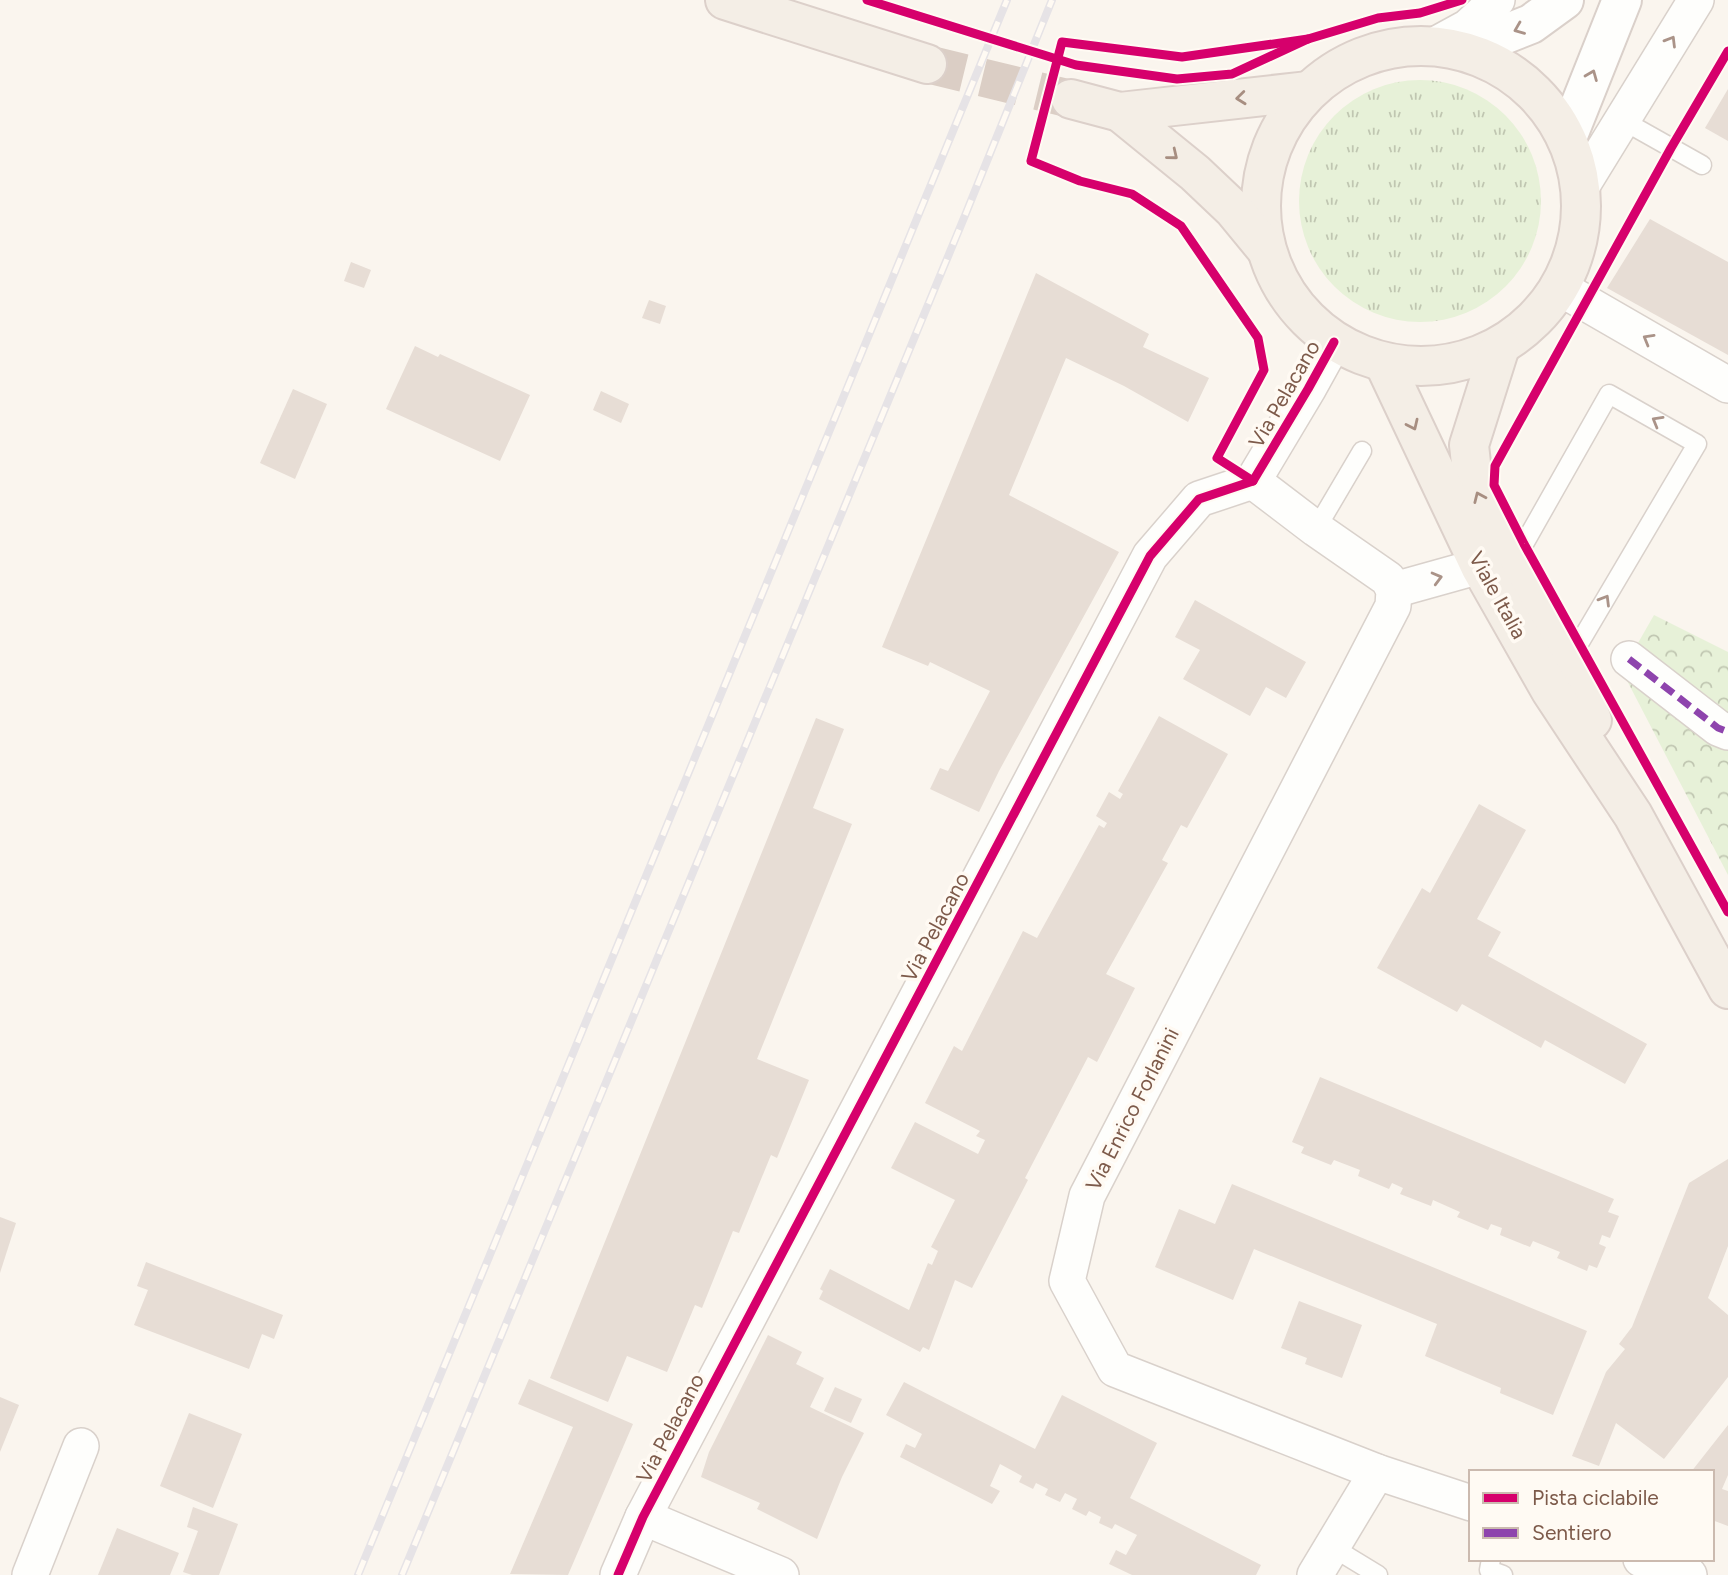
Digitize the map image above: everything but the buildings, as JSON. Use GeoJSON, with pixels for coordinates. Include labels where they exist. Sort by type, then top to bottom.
{"type":"FeatureCollection","features":[{"type":"Feature","properties":{"kind":"main road"},"geometry":{"type":"LineString","coordinates":[[725,0],[927,64]]}},
{"type":"Feature","properties":{"kind":"main road"},"geometry":{"type":"LineString","coordinates":[[1453,49],[1511,72],[1544,101],[1567,138],[1581,187],[1579,239],[1560,288],[1534,322],[1500,348],[1463,362],[1424,368],[1384,363],[1334,342],[1304,317],[1281,285],[1266,249],[1260,206],[1266,164],[1283,124],[1308,91],[1346,63],[1389,48],[1453,49],[1493,39],[1531,24],[1564,0]]}},
{"type":"Feature","properties":{"kind":"main road"},"geometry":{"type":"LineString","coordinates":[[1567,138],[1622,0]]}},
{"type":"Feature","properties":{"kind":"main road"},"geometry":{"type":"LineString","coordinates":[[1071,99],[1120,112],[1308,91]]}},
{"type":"Feature","properties":{"kind":"main road"},"geometry":{"type":"LineString","coordinates":[[1120,112],[1233,209],[1266,249]]}},
{"type":"Feature","properties":{"kind":"main road","name":"Viale Italia"},"geometry":{"type":"LineString","coordinates":[[1496,562],[1474,491],[1469,445],[1500,348]]}},
{"type":"Feature","properties":{"kind":"main road","name":"Viale Italia"},"geometry":{"type":"LineString","coordinates":[[1384,363],[1548,656],[1728,989]]}},
{"type":"Feature","properties":{"kind":"street"},"geometry":{"type":"LineString","coordinates":[[1453,49],[1468,27],[1497,0]]}},
{"type":"Feature","properties":{"kind":"street"},"geometry":{"type":"LineString","coordinates":[[1581,187],[1696,0]]}},
{"type":"Feature","properties":{"kind":"street"},"geometry":{"type":"LineString","coordinates":[[1560,288],[1728,386]]}},
{"type":"Feature","properties":{"kind":"street","name":"Via Pelacano"},"geometry":{"type":"LineString","coordinates":[[618,1575],[643,1517],[1150,556],[1199,499],[1253,481],[1334,342]]}},
{"type":"Feature","properties":{"kind":"street"},"geometry":{"type":"LineString","coordinates":[[1253,481],[1388,579],[1394,590],[1496,562]]}},
{"type":"Feature","properties":{"kind":"street","name":"Via Enrico Forlanini"},"geometry":{"type":"LineString","coordinates":[[1394,590],[1393,606],[1087,1196],[1067,1281],[1115,1369],[1377,1472],[1469,1502]]}},
{"type":"Feature","properties":{"kind":"street"},"geometry":{"type":"LineString","coordinates":[[1629,659],[1718,729],[1728,732]]}},
{"type":"Feature","properties":{"kind":"street"},"geometry":{"type":"LineString","coordinates":[[30,1575],[81,1446]]}},
{"type":"Feature","properties":{"kind":"street"},"geometry":{"type":"LineString","coordinates":[[1324,1561],[1377,1472]]}},
{"type":"Feature","properties":{"kind":"street"},"geometry":{"type":"LineString","coordinates":[[643,1517],[781,1575]]}},
{"type":"Feature","properties":{"kind":"street"},"geometry":{"type":"LineString","coordinates":[[1648,1561],[1689,1575]]}},
{"type":"Feature","properties":{"kind":"lane"},"geometry":{"type":"LineString","coordinates":[[1622,120],[1702,165]]}},
{"type":"Feature","properties":{"kind":"lane"},"geometry":{"type":"LineString","coordinates":[[1496,562],[1524,544],[1609,394],[1697,444],[1580,642],[1548,656]]}},
{"type":"Feature","properties":{"kind":"lane"},"geometry":{"type":"LineString","coordinates":[[1316,529],[1362,451]]}},
{"type":"Feature","properties":{"kind":"lane"},"geometry":{"type":"LineString","coordinates":[[1324,1561],[1378,1575]]}},
{"type":"Feature","properties":{"kind":"lane"},"geometry":{"type":"LineString","coordinates":[[1491,1561],[1489,1570],[1503,1575]]}},
{"type":"Feature","properties":{"kind":"green space"},"geometry":{"type":"Polygon","coordinates":[[[1420,80],[1444,83],[1466,90],[1487,101],[1505,116],[1520,134],[1531,155],[1538,177],[1541,201],[1538,225],[1531,247],[1520,268],[1505,286],[1487,301],[1466,312],[1444,319],[1420,322],[1396,319],[1374,312],[1353,301],[1335,286],[1320,268],[1309,247],[1302,225],[1299,201],[1302,177],[1309,155],[1320,134],[1335,116],[1353,101],[1374,90],[1396,83],[1420,80]]]}},
{"type":"Feature","properties":{"kind":"green space"},"geometry":{"type":"Polygon","coordinates":[[[1654,615],[1728,652],[1728,875],[1622,671],[1654,615]]]}},
{"type":"Feature","properties":{"kind":"tunnel"},"geometry":{"type":"LineString","coordinates":[[927,64],[1071,99]]}},
{"type":"Feature","properties":{"kind":"railway"},"geometry":{"type":"LineString","coordinates":[[358,1575],[1007,0]]}},
{"type":"Feature","properties":{"kind":"railway"},"geometry":{"type":"LineString","coordinates":[[402,1575],[1052,0]]}},
{"type":"Feature","properties":{"kind":"marked path"},"geometry":{"type":"LineString","coordinates":[[1629,659],[1718,728],[1728,732]]}},
{"type":"Feature","properties":{"kind":"cycle path"},"geometry":{"type":"LineString","coordinates":[[867,0],[1076,65],[1177,79],[1232,74],[1308,39],[1378,18],[1420,13],[1462,0]]}},
{"type":"Feature","properties":{"kind":"cycle path"},"geometry":{"type":"LineString","coordinates":[[1253,481],[1217,458],[1264,370],[1258,338],[1181,226],[1132,194],[1080,181],[1031,161],[1062,42],[1182,57],[1308,39]]}},
{"type":"Feature","properties":{"kind":"cycle path"},"geometry":{"type":"LineString","coordinates":[[1728,51],[1671,148],[1495,466],[1494,485],[1728,912]]}},
{"type":"Feature","properties":{"kind":"cycle path"},"geometry":{"type":"LineString","coordinates":[[618,1575],[643,1517],[1150,556],[1199,499],[1253,481],[1334,342]]}}]}
